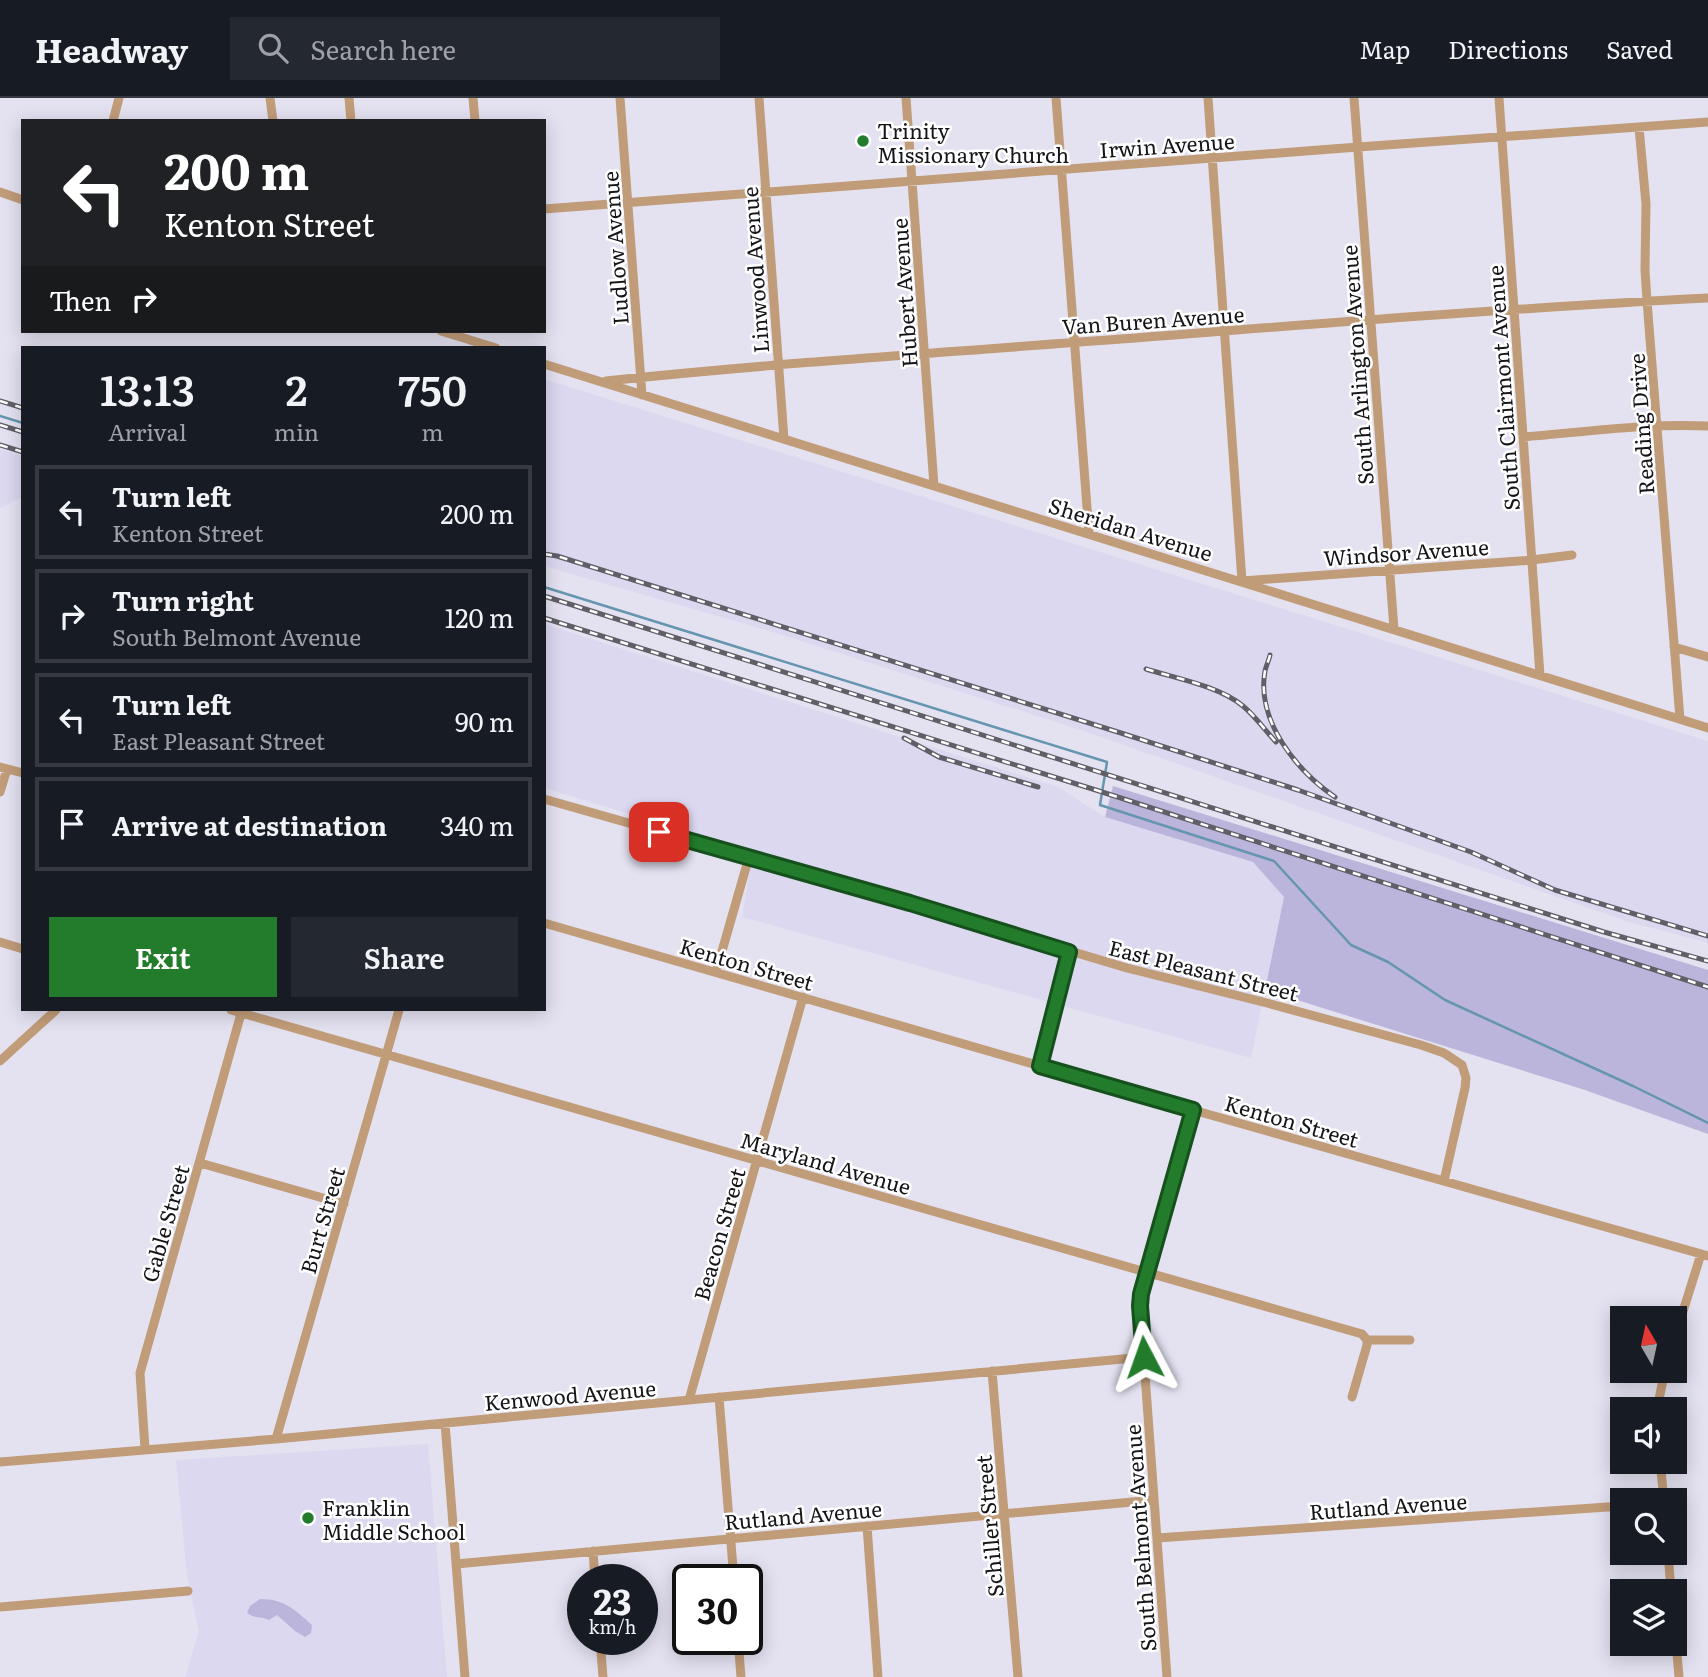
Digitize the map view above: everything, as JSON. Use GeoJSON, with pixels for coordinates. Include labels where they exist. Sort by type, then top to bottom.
{"type":"FeatureCollection","features":[{"type":"Feature","properties":{"kind":"street"},"geometry":{"type":"LineString","coordinates":[[114,119],[120,98]]}},
{"type":"Feature","properties":{"kind":"street"},"geometry":{"type":"LineString","coordinates":[[270,98],[273,119]]}},
{"type":"Feature","properties":{"kind":"street"},"geometry":{"type":"LineString","coordinates":[[349,98],[351,119]]}},
{"type":"Feature","properties":{"kind":"street"},"geometry":{"type":"LineString","coordinates":[[473,98],[475,119]]}},
{"type":"Feature","properties":{"kind":"street","name":"Ludlow Avenue"},"geometry":{"type":"LineString","coordinates":[[620,98],[642,395]]}},
{"type":"Feature","properties":{"kind":"street","name":"Linwood Avenue"},"geometry":{"type":"LineString","coordinates":[[759,98],[784,439]]}},
{"type":"Feature","properties":{"kind":"street","name":"Hubert Avenue"},"geometry":{"type":"LineString","coordinates":[[906,98],[934,486]]}},
{"type":"Feature","properties":{"kind":"street"},"geometry":{"type":"LineString","coordinates":[[1056,98],[1089,534]]}},
{"type":"Feature","properties":{"kind":"street"},"geometry":{"type":"LineString","coordinates":[[1208,98],[1242,581]]}},
{"type":"Feature","properties":{"kind":"street","name":"South Arlington Avenue"},"geometry":{"type":"LineString","coordinates":[[1354,98],[1394,628]]}},
{"type":"Feature","properties":{"kind":"street","name":"South Clairmont Avenue"},"geometry":{"type":"LineString","coordinates":[[1499,98],[1540,675]]}},
{"type":"Feature","properties":{"kind":"street","name":"Irwin Avenue"},"geometry":{"type":"LineString","coordinates":[[546,209],[1708,122]]}},
{"type":"Feature","properties":{"kind":"street","name":"Reading Drive"},"geometry":{"type":"LineString","coordinates":[[1639,127],[1645,195],[1644,270],[1680,719]]}},
{"type":"Feature","properties":{"kind":"street"},"geometry":{"type":"LineString","coordinates":[[0,192],[21,199]]}},
{"type":"Feature","properties":{"kind":"street","name":"Van Buren Avenue"},"geometry":{"type":"LineString","coordinates":[[600,381],[1074,342],[1708,298]]}},
{"type":"Feature","properties":{"kind":"street"},"geometry":{"type":"LineString","coordinates":[[455,333],[491,346]]}},
{"type":"Feature","properties":{"kind":"street","name":"Sheridan Avenue"},"geometry":{"type":"LineString","coordinates":[[546,365],[1708,728]]}},
{"type":"Feature","properties":{"kind":"street"},"geometry":{"type":"LineString","coordinates":[[1523,437],[1657,426],[1708,426]]}},
{"type":"Feature","properties":{"kind":"street","name":"Windsor Avenue"},"geometry":{"type":"LineString","coordinates":[[1242,581],[1572,555]]}},
{"type":"Feature","properties":{"kind":"street"},"geometry":{"type":"LineString","coordinates":[[1674,647],[1708,657]]}},
{"type":"Feature","properties":{"kind":"street"},"geometry":{"type":"LineString","coordinates":[[0,792],[4,768],[21,772]]}},
{"type":"Feature","properties":{"kind":"street","name":"East Pleasant Street"},"geometry":{"type":"LineString","coordinates":[[546,800],[910,903],[1069,952],[1320,1017],[1444,1053],[1455,1059],[1465,1070],[1466,1078],[1444,1181]]}},
{"type":"Feature","properties":{"kind":"street"},"geometry":{"type":"LineString","coordinates":[[716,972],[749,858]]}},
{"type":"Feature","properties":{"kind":"street","name":"Kenton Street"},"geometry":{"type":"LineString","coordinates":[[546,924],[1704,1255]]}},
{"type":"Feature","properties":{"kind":"street"},"geometry":{"type":"LineString","coordinates":[[0,942],[21,948]]}},
{"type":"Feature","properties":{"kind":"street"},"geometry":{"type":"LineString","coordinates":[[1040,1066],[1069,952]]}},
{"type":"Feature","properties":{"kind":"street","name":"Beacon Street"},"geometry":{"type":"LineString","coordinates":[[689,1400],[803,997]]}},
{"type":"Feature","properties":{"kind":"street"},"geometry":{"type":"LineString","coordinates":[[0,1061],[55,1011]]}},
{"type":"Feature","properties":{"kind":"street","name":"Maryland Avenue"},"geometry":{"type":"LineString","coordinates":[[242,1011],[1362,1334],[1367,1340],[1410,1340]]}},
{"type":"Feature","properties":{"kind":"street","name":"Gable Street"},"geometry":{"type":"LineString","coordinates":[[145,1449],[140,1373],[242,1011]]}},
{"type":"Feature","properties":{"kind":"street","name":"Burt Street"},"geometry":{"type":"LineString","coordinates":[[276,1439],[399,1011]]}},
{"type":"Feature","properties":{"kind":"street","name":"South Belmont Avenue"},"geometry":{"type":"LineString","coordinates":[[1167,1677],[1140,1306],[1141,1294],[1193,1110]]}},
{"type":"Feature","properties":{"kind":"street"},"geometry":{"type":"LineString","coordinates":[[200,1163],[344,1204]]}},
{"type":"Feature","properties":{"kind":"street"},"geometry":{"type":"LineString","coordinates":[[1686,1306],[1704,1255]]}},
{"type":"Feature","properties":{"kind":"street"},"geometry":{"type":"LineString","coordinates":[[1352,1397],[1367,1340]]}},
{"type":"Feature","properties":{"kind":"street","name":"Kenwood Avenue"},"geometry":{"type":"LineString","coordinates":[[0,1462],[276,1439],[1144,1357]]}},
{"type":"Feature","properties":{"kind":"street","name":"Schiller Street"},"geometry":{"type":"LineString","coordinates":[[992,1371],[1018,1677]]}},
{"type":"Feature","properties":{"kind":"street"},"geometry":{"type":"LineString","coordinates":[[719,1397],[732,1564]]}},
{"type":"Feature","properties":{"kind":"street"},"geometry":{"type":"LineString","coordinates":[[445,1423],[465,1677]]}},
{"type":"Feature","properties":{"kind":"street","name":"Rutland Avenue"},"geometry":{"type":"LineString","coordinates":[[456,1564],[1154,1500]]}},
{"type":"Feature","properties":{"kind":"street","name":"Rutland Avenue"},"geometry":{"type":"LineString","coordinates":[[1157,1538],[1610,1507]]}},
{"type":"Feature","properties":{"kind":"street"},"geometry":{"type":"LineString","coordinates":[[867,1526],[878,1677]]}},
{"type":"Feature","properties":{"kind":"street"},"geometry":{"type":"LineString","coordinates":[[593,1551],[594,1564]]}},
{"type":"Feature","properties":{"kind":"street"},"geometry":{"type":"LineString","coordinates":[[0,1606],[188,1591]]}},
{"type":"Feature","properties":{"kind":"street"},"geometry":{"type":"LineString","coordinates":[[601,1655],[603,1677]]}},
{"type":"Feature","properties":{"kind":"street"},"geometry":{"type":"LineString","coordinates":[[739,1655],[741,1677]]}},
{"type":"Feature","properties":{"kind":"street"},"geometry":{"type":"LineString","coordinates":[[1677,1656],[1679,1677]]}},
{"type":"Feature","properties":{"kind":"shaded area"},"geometry":{"type":"Polygon","coordinates":[[[546,380],[1708,741],[1708,943],[1626,921],[1078,729],[766,630],[546,567],[546,380]]]}},
{"type":"Feature","properties":{"kind":"shaded area"},"geometry":{"type":"Polygon","coordinates":[[[0,449],[21,455],[21,498],[0,508],[0,449]]]}},
{"type":"Feature","properties":{"kind":"shaded area"},"geometry":{"type":"Polygon","coordinates":[[[546,625],[1058,787],[1105,817],[1253,862],[1284,897],[1251,1058],[742,917],[753,851],[546,789],[546,625]]]}},
{"type":"Feature","properties":{"kind":"shaded area"},"geometry":{"type":"Polygon","coordinates":[[[1113,786],[1708,970],[1708,1134],[1582,1089],[1265,990],[1284,897],[1253,862],[1105,817],[1113,786]]]}},
{"type":"Feature","properties":{"kind":"shaded area","name":"Franklin Middle School"},"geometry":{"type":"Polygon","coordinates":[[[428,1444],[447,1677],[185,1677],[199,1631],[187,1576],[176,1460],[428,1444]]]}},
{"type":"Feature","properties":{"kind":"shaded area"},"geometry":{"type":"Polygon","coordinates":[[[260,1599],[289,1606],[312,1625],[311,1633],[305,1637],[277,1615],[269,1620],[247,1613],[250,1606],[260,1599]]]}},
{"type":"Feature","properties":{"kind":"waterway"},"geometry":{"type":"LineString","coordinates":[[0,416],[21,422]]}},
{"type":"Feature","properties":{"kind":"waterway"},"geometry":{"type":"LineString","coordinates":[[546,588],[1107,762],[1100,805],[1274,861],[1351,945],[1388,962],[1445,1000],[1708,1123]]}},
{"type":"Feature","properties":{"kind":"railway"},"geometry":{"type":"LineString","coordinates":[[0,401],[21,407]]}},
{"type":"Feature","properties":{"kind":"railway"},"geometry":{"type":"LineString","coordinates":[[0,425],[21,431]]}},
{"type":"Feature","properties":{"kind":"railway"},"geometry":{"type":"LineString","coordinates":[[0,445],[21,451]]}},
{"type":"Feature","properties":{"kind":"railway"},"geometry":{"type":"LineString","coordinates":[[546,554],[1298,790],[1471,852],[1555,890],[1708,936]]}},
{"type":"Feature","properties":{"kind":"railway"},"geometry":{"type":"LineString","coordinates":[[546,597],[1604,932],[1708,961]]}},
{"type":"Feature","properties":{"kind":"railway"},"geometry":{"type":"LineString","coordinates":[[546,619],[1099,791],[1708,987]]}},
{"type":"Feature","properties":{"kind":"railway"},"geometry":{"type":"LineString","coordinates":[[1270,655],[1265,671],[1264,690],[1273,726],[1294,759],[1335,797]]}},
{"type":"Feature","properties":{"kind":"railway"},"geometry":{"type":"LineString","coordinates":[[1146,669],[1196,683],[1233,699],[1252,714],[1276,742]]}},
{"type":"Feature","properties":{"kind":"railway"},"geometry":{"type":"LineString","coordinates":[[904,738],[939,757],[1038,787]]}},
{"type":"Feature","properties":{"kind":"place","name":"Trinity Missionary Church"},"geometry":{"type":"Point","coordinates":[863,141]}},
{"type":"Feature","properties":{"kind":"place","name":"Franklin Middle School"},"geometry":{"type":"Point","coordinates":[308,1518]}},
{"type":"Feature","properties":{"kind":"route"},"geometry":{"type":"LineString","coordinates":[[659,832],[910,903],[1069,952],[1040,1066],[1193,1110],[1141,1294],[1144,1357]]}}]}
